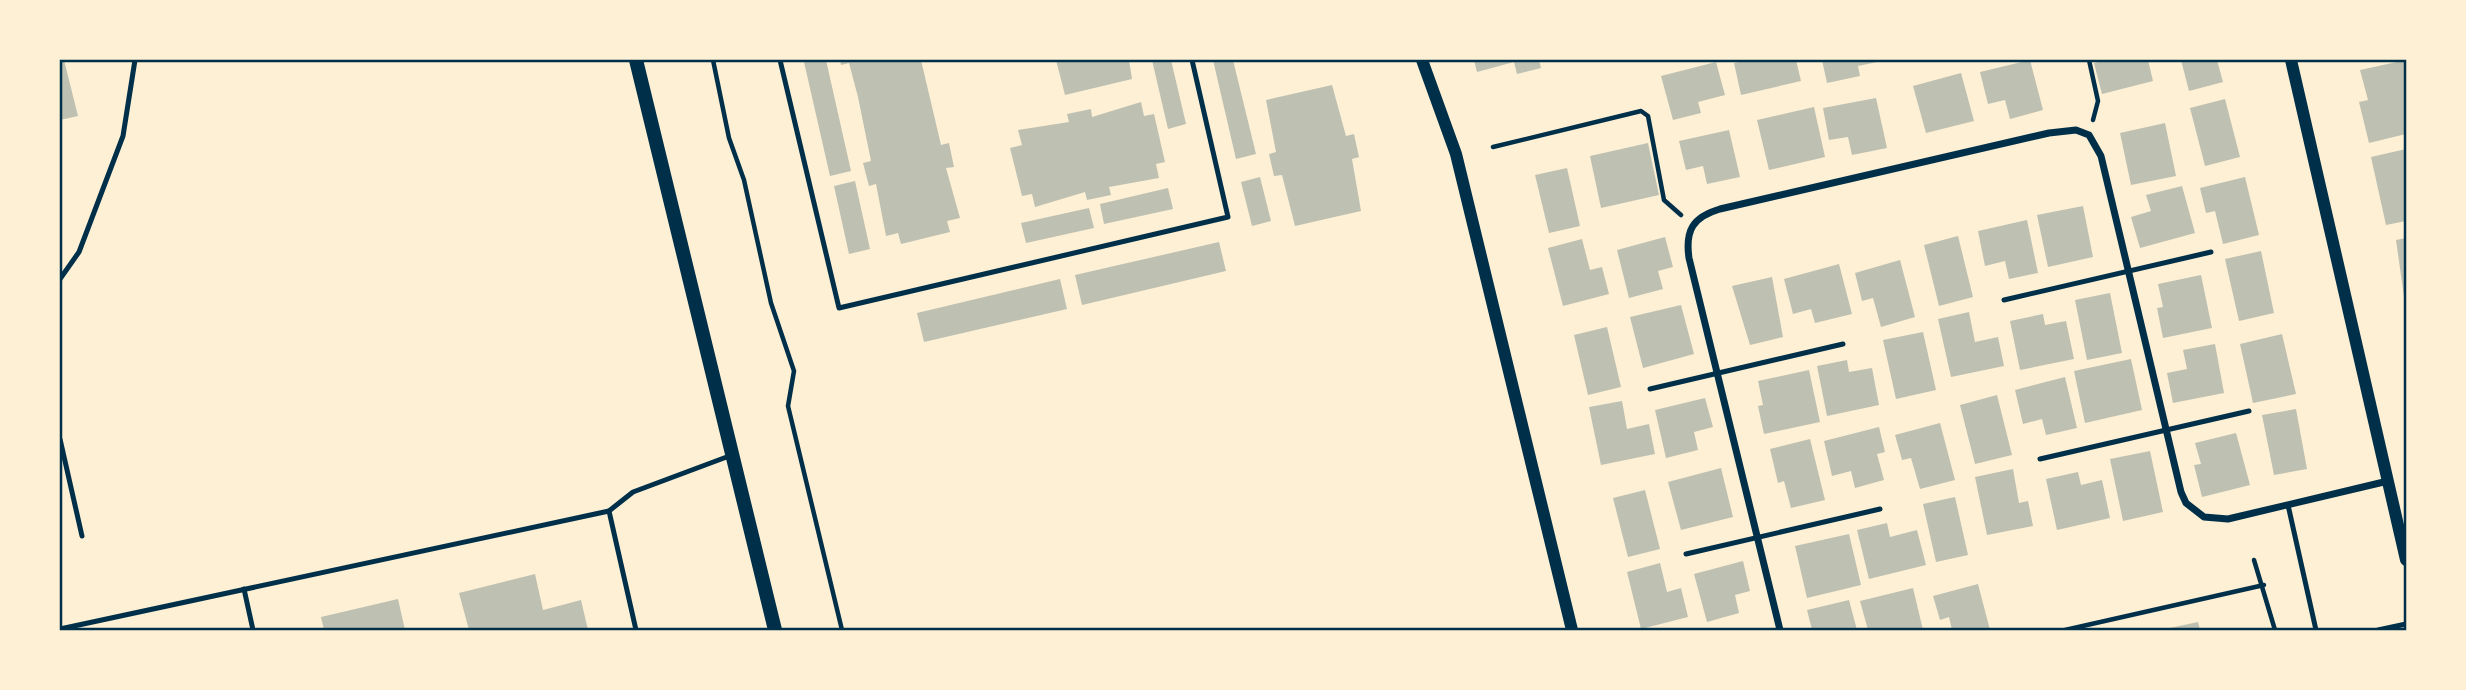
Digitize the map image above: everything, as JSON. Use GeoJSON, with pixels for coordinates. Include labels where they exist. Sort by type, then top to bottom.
{"type":"FeatureCollection","features":[{"type":"Feature","properties":{"kind":"main road"},"geometry":{"type":"LineString","coordinates":[[636,60],[775,631]]}},
{"type":"Feature","properties":{"kind":"street"},"geometry":{"type":"LineString","coordinates":[[1422,60],[1456,154],[1572,631]]}},
{"type":"Feature","properties":{"kind":"street"},"geometry":{"type":"LineString","coordinates":[[2291,60],[2406,560]]}},
{"type":"Feature","properties":{"kind":"street"},"geometry":{"type":"LineString","coordinates":[[1780,631],[1689,258],[1688,234],[1692,225],[1699,217],[1720,209],[2049,133],[2076,130],[2089,135],[2101,156],[2165,430],[2186,503],[2204,517],[2228,520],[2388,481]]}},
{"type":"Feature","properties":{"kind":"lane"},"geometry":{"type":"LineString","coordinates":[[60,279],[79,252],[123,136],[135,60]]}},
{"type":"Feature","properties":{"kind":"lane"},"geometry":{"type":"LineString","coordinates":[[780,60],[839,308],[1228,217],[1192,60]]}},
{"type":"Feature","properties":{"kind":"lane"},"geometry":{"type":"LineString","coordinates":[[2004,300],[2211,252]]}},
{"type":"Feature","properties":{"kind":"lane"},"geometry":{"type":"LineString","coordinates":[[1650,389],[1843,344]]}},
{"type":"Feature","properties":{"kind":"lane"},"geometry":{"type":"LineString","coordinates":[[2040,459],[2249,411]]}},
{"type":"Feature","properties":{"kind":"lane"},"geometry":{"type":"LineString","coordinates":[[60,439],[82,536]]}},
{"type":"Feature","properties":{"kind":"lane"},"geometry":{"type":"LineString","coordinates":[[60,629],[609,511],[633,492],[732,455]]}},
{"type":"Feature","properties":{"kind":"lane"},"geometry":{"type":"LineString","coordinates":[[2288,505],[2316,631]]}},
{"type":"Feature","properties":{"kind":"lane"},"geometry":{"type":"LineString","coordinates":[[1686,554],[1880,509]]}},
{"type":"Feature","properties":{"kind":"lane"},"geometry":{"type":"LineString","coordinates":[[609,511],[636,631]]}},
{"type":"Feature","properties":{"kind":"lane"},"geometry":{"type":"LineString","coordinates":[[244,589],[253,631]]}},
{"type":"Feature","properties":{"kind":"lane"},"geometry":{"type":"LineString","coordinates":[[2378,631],[2406,624]]}},
{"type":"Feature","properties":{"kind":"path"},"geometry":{"type":"LineString","coordinates":[[713,60],[729,138],[744,180],[771,303],[794,371],[788,406],[842,631]]}},
{"type":"Feature","properties":{"kind":"path"},"geometry":{"type":"LineString","coordinates":[[2089,60],[2098,101]]}},
{"type":"Feature","properties":{"kind":"path"},"geometry":{"type":"LineString","coordinates":[[1493,147],[1641,111],[1648,116],[1664,200],[1692,225]]}},
{"type":"Feature","properties":{"kind":"path"},"geometry":{"type":"LineString","coordinates":[[2254,560],[2264,584],[2275,631]]}},
{"type":"Feature","properties":{"kind":"path"},"geometry":{"type":"LineString","coordinates":[[2065,631],[2264,584]]}},
{"type":"Feature","properties":{"kind":"building"},"geometry":{"type":"Polygon","coordinates":[[[60,60],[64,60],[78,116],[60,120],[60,60]]]}},
{"type":"Feature","properties":{"kind":"building"},"geometry":{"type":"Polygon","coordinates":[[[826,60],[851,171],[830,176],[804,62],[826,60]]]}},
{"type":"Feature","properties":{"kind":"building"},"geometry":{"type":"Polygon","coordinates":[[[840,60],[921,60],[941,145],[949,143],[954,167],[946,168],[960,218],[947,221],[950,232],[901,244],[898,233],[886,236],[876,184],[869,186],[863,163],[871,161],[858,97],[849,63],[841,65],[840,60]]]}},
{"type":"Feature","properties":{"kind":"building"},"geometry":{"type":"Polygon","coordinates":[[[1056,60],[1129,60],[1132,79],[1065,95],[1056,60]]]}},
{"type":"Feature","properties":{"kind":"building"},"geometry":{"type":"Polygon","coordinates":[[[1152,60],[1171,60],[1186,124],[1168,129],[1152,60]]]}},
{"type":"Feature","properties":{"kind":"building"},"geometry":{"type":"Polygon","coordinates":[[[1213,60],[1233,60],[1256,154],[1236,159],[1213,60]]]}},
{"type":"Feature","properties":{"kind":"building"},"geometry":{"type":"Polygon","coordinates":[[[1474,60],[1539,60],[1541,68],[1517,74],[1514,62],[1477,72],[1474,60]]]}},
{"type":"Feature","properties":{"kind":"building"},"geometry":{"type":"Polygon","coordinates":[[[1748,60],[1796,60],[1801,81],[1741,95],[1734,63],[1748,60]]]}},
{"type":"Feature","properties":{"kind":"building"},"geometry":{"type":"Polygon","coordinates":[[[1822,60],[1882,61],[1858,66],[1860,76],[1827,83],[1822,60]]]}},
{"type":"Feature","properties":{"kind":"building"},"geometry":{"type":"Polygon","coordinates":[[[2030,60],[2043,110],[2010,119],[2005,100],[1988,104],[1980,72],[2030,60]]]}},
{"type":"Feature","properties":{"kind":"building"},"geometry":{"type":"Polygon","coordinates":[[[2106,60],[2148,60],[2153,81],[2102,94],[2094,63],[2106,60]]]}},
{"type":"Feature","properties":{"kind":"building"},"geometry":{"type":"Polygon","coordinates":[[[2181,60],[2217,60],[2223,82],[2189,91],[2181,60]]]}},
{"type":"Feature","properties":{"kind":"building"},"geometry":{"type":"Polygon","coordinates":[[[2406,60],[2406,134],[2369,143],[2359,102],[2368,100],[2360,70],[2406,60]]]}},
{"type":"Feature","properties":{"kind":"building"},"geometry":{"type":"Polygon","coordinates":[[[1716,62],[1725,95],[1698,102],[1701,113],[1673,120],[1661,76],[1716,62]]]}},
{"type":"Feature","properties":{"kind":"building"},"geometry":{"type":"Polygon","coordinates":[[[1961,73],[1974,121],[1926,133],[1913,86],[1961,73]]]}},
{"type":"Feature","properties":{"kind":"building"},"geometry":{"type":"Polygon","coordinates":[[[1332,85],[1346,136],[1354,134],[1359,157],[1352,159],[1361,211],[1295,226],[1282,175],[1274,176],[1269,154],[1276,152],[1266,100],[1332,85]]]}},
{"type":"Feature","properties":{"kind":"building"},"geometry":{"type":"Polygon","coordinates":[[[1876,98],[1887,148],[1852,155],[1848,137],[1829,140],[1823,108],[1876,98]]]}},
{"type":"Feature","properties":{"kind":"building"},"geometry":{"type":"Polygon","coordinates":[[[2225,99],[2240,157],[2205,166],[2190,108],[2225,99]]]}},
{"type":"Feature","properties":{"kind":"building"},"geometry":{"type":"Polygon","coordinates":[[[1141,102],[1144,116],[1154,114],[1165,162],[1156,164],[1159,178],[1109,187],[1111,195],[1087,200],[1085,192],[1035,207],[1032,194],[1022,196],[1010,148],[1022,145],[1018,130],[1069,122],[1067,114],[1091,109],[1092,117],[1141,102]]]}},
{"type":"Feature","properties":{"kind":"building"},"geometry":{"type":"Polygon","coordinates":[[[1814,107],[1825,157],[1769,170],[1757,120],[1814,107]]]}},
{"type":"Feature","properties":{"kind":"building"},"geometry":{"type":"Polygon","coordinates":[[[2165,123],[2176,176],[2131,185],[2120,133],[2165,123]]]}},
{"type":"Feature","properties":{"kind":"building"},"geometry":{"type":"Polygon","coordinates":[[[1729,130],[1740,177],[1707,184],[1703,166],[1686,170],[1679,141],[1729,130]]]}},
{"type":"Feature","properties":{"kind":"building"},"geometry":{"type":"Polygon","coordinates":[[[1648,143],[1659,195],[1601,208],[1590,156],[1648,143]]]}},
{"type":"Feature","properties":{"kind":"building"},"geometry":{"type":"Polygon","coordinates":[[[2406,149],[2406,221],[2386,225],[2371,157],[2406,149]]]}},
{"type":"Feature","properties":{"kind":"building"},"geometry":{"type":"Polygon","coordinates":[[[1567,168],[1580,226],[1549,233],[1535,175],[1567,168]]]}},
{"type":"Feature","properties":{"kind":"building"},"geometry":{"type":"Polygon","coordinates":[[[1260,177],[1271,221],[1252,226],[1241,182],[1260,177]]]}},
{"type":"Feature","properties":{"kind":"building"},"geometry":{"type":"Polygon","coordinates":[[[2245,177],[2259,235],[2223,244],[2215,211],[2206,213],[2200,188],[2245,177]]]}},
{"type":"Feature","properties":{"kind":"building"},"geometry":{"type":"Polygon","coordinates":[[[855,181],[870,249],[849,254],[834,186],[855,181]]]}},
{"type":"Feature","properties":{"kind":"building"},"geometry":{"type":"Polygon","coordinates":[[[2182,186],[2195,233],[2140,248],[2131,217],[2151,211],[2146,195],[2182,186]]]}},
{"type":"Feature","properties":{"kind":"building"},"geometry":{"type":"Polygon","coordinates":[[[1168,188],[1173,209],[1104,224],[1100,204],[1168,188]]]}},
{"type":"Feature","properties":{"kind":"building"},"geometry":{"type":"Polygon","coordinates":[[[2083,206],[2093,257],[2048,267],[2037,215],[2083,206]]]}},
{"type":"Feature","properties":{"kind":"building"},"geometry":{"type":"Polygon","coordinates":[[[1089,208],[1094,228],[1026,243],[1021,223],[1089,208]]]}},
{"type":"Feature","properties":{"kind":"building"},"geometry":{"type":"Polygon","coordinates":[[[2027,220],[2038,273],[2009,279],[2005,261],[1985,266],[1978,231],[2027,220]]]}},
{"type":"Feature","properties":{"kind":"building"},"geometry":{"type":"Polygon","coordinates":[[[1958,236],[1973,297],[1939,306],[1924,245],[1958,236]]]}},
{"type":"Feature","properties":{"kind":"building"},"geometry":{"type":"Polygon","coordinates":[[[1665,237],[1673,267],[1658,271],[1663,289],[1629,298],[1617,250],[1665,237]]]}},
{"type":"Feature","properties":{"kind":"building"},"geometry":{"type":"Polygon","coordinates":[[[2406,238],[2406,304],[2405,304],[2396,240],[2406,238]]]}},
{"type":"Feature","properties":{"kind":"building"},"geometry":{"type":"Polygon","coordinates":[[[1582,239],[1590,270],[1602,267],[1609,294],[1563,306],[1548,248],[1582,239]]]}},
{"type":"Feature","properties":{"kind":"building"},"geometry":{"type":"Polygon","coordinates":[[[1219,242],[1226,271],[1082,305],[1075,275],[1219,242]]]}},
{"type":"Feature","properties":{"kind":"building"},"geometry":{"type":"Polygon","coordinates":[[[2261,251],[2274,313],[2239,321],[2225,259],[2261,251]]]}},
{"type":"Feature","properties":{"kind":"building"},"geometry":{"type":"Polygon","coordinates":[[[1900,260],[1915,317],[1881,327],[1873,298],[1862,301],[1855,273],[1900,260]]]}},
{"type":"Feature","properties":{"kind":"building"},"geometry":{"type":"Polygon","coordinates":[[[1839,264],[1852,314],[1815,323],[1811,309],[1793,314],[1784,279],[1839,264]]]}},
{"type":"Feature","properties":{"kind":"building"},"geometry":{"type":"Polygon","coordinates":[[[2201,275],[2212,328],[2163,338],[2157,308],[2163,307],[2158,284],[2201,275]]]}},
{"type":"Feature","properties":{"kind":"building"},"geometry":{"type":"Polygon","coordinates":[[[1772,277],[1783,337],[1750,345],[1732,286],[1772,277]]]}},
{"type":"Feature","properties":{"kind":"building"},"geometry":{"type":"Polygon","coordinates":[[[1060,279],[1067,309],[924,342],[917,313],[1060,279]]]}},
{"type":"Feature","properties":{"kind":"building"},"geometry":{"type":"Polygon","coordinates":[[[2110,293],[2122,353],[2087,360],[2075,300],[2110,293]]]}},
{"type":"Feature","properties":{"kind":"building"},"geometry":{"type":"Polygon","coordinates":[[[1681,305],[1694,354],[1643,368],[1630,317],[1681,305]]]}},
{"type":"Feature","properties":{"kind":"building"},"geometry":{"type":"Polygon","coordinates":[[[1969,312],[1975,342],[1998,337],[2004,366],[1951,377],[1938,319],[1969,312]]]}},
{"type":"Feature","properties":{"kind":"building"},"geometry":{"type":"Polygon","coordinates":[[[2043,314],[2045,325],[2066,321],[2074,359],[2020,370],[2010,321],[2043,314]]]}},
{"type":"Feature","properties":{"kind":"building"},"geometry":{"type":"Polygon","coordinates":[[[1607,327],[1621,387],[1588,395],[1574,335],[1607,327]]]}},
{"type":"Feature","properties":{"kind":"building"},"geometry":{"type":"Polygon","coordinates":[[[1923,332],[1936,390],[1896,399],[1883,340],[1923,332]]]}},
{"type":"Feature","properties":{"kind":"building"},"geometry":{"type":"Polygon","coordinates":[[[2282,334],[2296,394],[2253,403],[2240,344],[2282,334]]]}},
{"type":"Feature","properties":{"kind":"building"},"geometry":{"type":"Polygon","coordinates":[[[2215,344],[2224,393],[2173,403],[2167,373],[2187,369],[2183,350],[2215,344]]]}},
{"type":"Feature","properties":{"kind":"building"},"geometry":{"type":"Polygon","coordinates":[[[2131,359],[2142,410],[2085,423],[2074,371],[2131,359]]]}},
{"type":"Feature","properties":{"kind":"building"},"geometry":{"type":"Polygon","coordinates":[[[1847,360],[1849,372],[1872,368],[1879,405],[1827,416],[1817,366],[1847,360]]]}},
{"type":"Feature","properties":{"kind":"building"},"geometry":{"type":"Polygon","coordinates":[[[1809,370],[1820,422],[1764,434],[1758,406],[1763,405],[1758,381],[1809,370]]]}},
{"type":"Feature","properties":{"kind":"building"},"geometry":{"type":"Polygon","coordinates":[[[2065,377],[2077,428],[2046,435],[2042,419],[2023,424],[2015,390],[2065,377]]]}},
{"type":"Feature","properties":{"kind":"building"},"geometry":{"type":"Polygon","coordinates":[[[1997,395],[2012,455],[1975,464],[1960,405],[1997,395]]]}},
{"type":"Feature","properties":{"kind":"building"},"geometry":{"type":"Polygon","coordinates":[[[1705,398],[1713,427],[1694,432],[1698,450],[1666,458],[1655,410],[1705,398]]]}},
{"type":"Feature","properties":{"kind":"building"},"geometry":{"type":"Polygon","coordinates":[[[1622,401],[1627,429],[1649,424],[1655,454],[1601,465],[1589,407],[1622,401]]]}},
{"type":"Feature","properties":{"kind":"building"},"geometry":{"type":"Polygon","coordinates":[[[2296,409],[2307,469],[2274,475],[2262,415],[2296,409]]]}},
{"type":"Feature","properties":{"kind":"building"},"geometry":{"type":"Polygon","coordinates":[[[1940,423],[1955,480],[1920,489],[1911,458],[1902,460],[1895,435],[1940,423]]]}},
{"type":"Feature","properties":{"kind":"building"},"geometry":{"type":"Polygon","coordinates":[[[1879,427],[1885,452],[1877,454],[1884,480],[1855,488],[1851,471],[1832,476],[1824,441],[1879,427]]]}},
{"type":"Feature","properties":{"kind":"building"},"geometry":{"type":"Polygon","coordinates":[[[2236,433],[2250,485],[2202,497],[2194,465],[2201,464],[2195,443],[2236,433]]]}},
{"type":"Feature","properties":{"kind":"building"},"geometry":{"type":"Polygon","coordinates":[[[1810,439],[1825,500],[1791,508],[1784,481],[1778,483],[1770,449],[1810,439]]]}},
{"type":"Feature","properties":{"kind":"building"},"geometry":{"type":"Polygon","coordinates":[[[2150,451],[2163,512],[2123,521],[2110,459],[2150,451]]]}},
{"type":"Feature","properties":{"kind":"building"},"geometry":{"type":"Polygon","coordinates":[[[1721,468],[1733,517],[1681,530],[1668,482],[1721,468]]]}},
{"type":"Feature","properties":{"kind":"building"},"geometry":{"type":"Polygon","coordinates":[[[2013,469],[2019,503],[2028,501],[2033,526],[1987,535],[1975,477],[2013,469]]]}},
{"type":"Feature","properties":{"kind":"building"},"geometry":{"type":"Polygon","coordinates":[[[2078,472],[2081,485],[2102,480],[2110,518],[2057,530],[2046,479],[2078,472]]]}},
{"type":"Feature","properties":{"kind":"building"},"geometry":{"type":"Polygon","coordinates":[[[1645,490],[1660,549],[1628,557],[1613,498],[1645,490]]]}},
{"type":"Feature","properties":{"kind":"building"},"geometry":{"type":"Polygon","coordinates":[[[1955,497],[1968,555],[1936,562],[1923,504],[1955,497]]]}},
{"type":"Feature","properties":{"kind":"building"},"geometry":{"type":"Polygon","coordinates":[[[1887,523],[1890,537],[1917,530],[1926,565],[1869,579],[1857,530],[1887,523]]]}},
{"type":"Feature","properties":{"kind":"building"},"geometry":{"type":"Polygon","coordinates":[[[1849,534],[1861,585],[1807,598],[1795,546],[1849,534]]]}},
{"type":"Feature","properties":{"kind":"building"},"geometry":{"type":"Polygon","coordinates":[[[1743,561],[1750,591],[1735,595],[1739,613],[1707,622],[1694,574],[1743,561]]]}},
{"type":"Feature","properties":{"kind":"building"},"geometry":{"type":"Polygon","coordinates":[[[1660,563],[1667,592],[1681,588],[1688,617],[1641,629],[1627,572],[1660,563]]]}},
{"type":"Feature","properties":{"kind":"building"},"geometry":{"type":"Polygon","coordinates":[[[535,574],[543,610],[581,600],[588,630],[469,630],[459,593],[535,574]]]}},
{"type":"Feature","properties":{"kind":"building"},"geometry":{"type":"Polygon","coordinates":[[[1978,584],[1990,630],[1952,630],[1949,617],[1940,620],[1933,596],[1978,584]]]}},
{"type":"Feature","properties":{"kind":"building"},"geometry":{"type":"Polygon","coordinates":[[[1913,588],[1923,630],[1868,630],[1860,601],[1913,588]]]}},
{"type":"Feature","properties":{"kind":"building"},"geometry":{"type":"Polygon","coordinates":[[[398,599],[405,630],[324,630],[321,617],[398,599]]]}},
{"type":"Feature","properties":{"kind":"building"},"geometry":{"type":"Polygon","coordinates":[[[1849,600],[1857,630],[1812,630],[1807,610],[1849,600]]]}},
{"type":"Feature","properties":{"kind":"building"},"geometry":{"type":"Polygon","coordinates":[[[2198,622],[2200,630],[2165,630],[2165,629],[2198,622]]]}}]}
